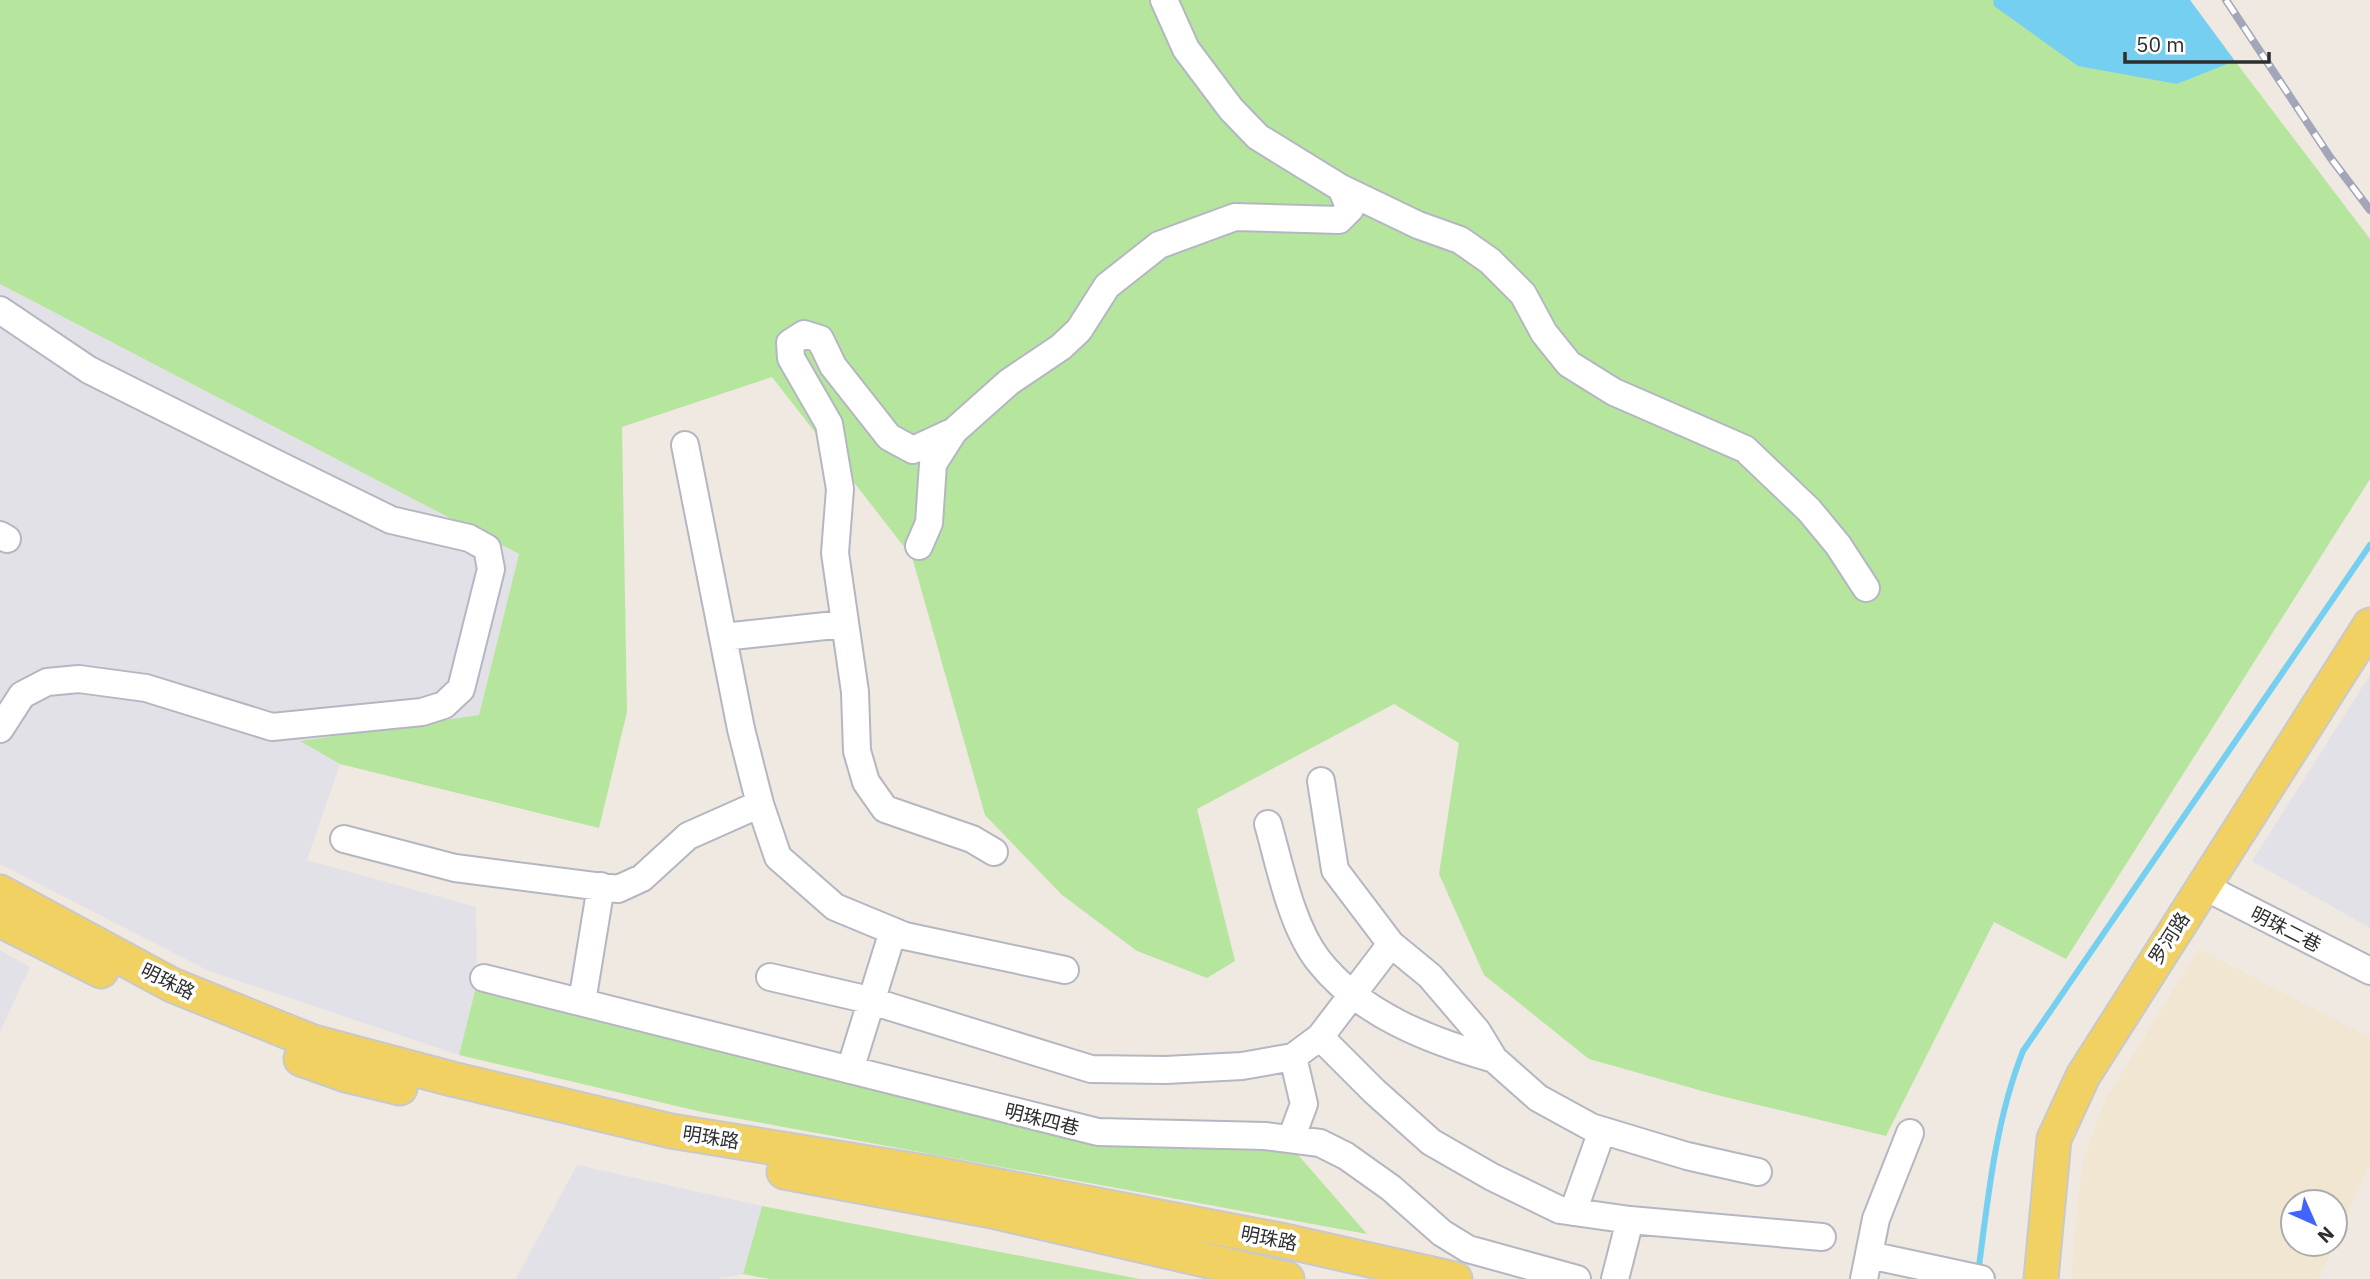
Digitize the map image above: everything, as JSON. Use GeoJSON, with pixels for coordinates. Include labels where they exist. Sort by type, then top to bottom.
{"type":"FeatureCollection","features":[{"type":"Feature","properties":{"kind":"main road","name":"罗河路"},"geometry":{"type":"LineString","coordinates":[[2041,1279],[2054,1139],[2083,1076],[2370,625]]}},
{"type":"Feature","properties":{"kind":"main road","name":"明珠路"},"geometry":{"type":"LineString","coordinates":[[0,892],[172,985],[313,1042],[440,1076],[671,1131],[931,1173],[1285,1241],[1455,1279]]}},
{"type":"Feature","properties":{"kind":"main road","name":"明珠路"},"geometry":{"type":"LineString","coordinates":[[0,920],[215,1027],[346,1075],[688,1154],[992,1211],[1287,1279]]}},
{"type":"Feature","properties":{"kind":"street"},"geometry":{"type":"LineString","coordinates":[[1164,0],[1186,49],[1231,109],[1258,137],[1341,188],[1418,225],[1460,240],[1490,261],[1523,294],[1544,333],[1569,364],[1614,392],[1745,449],[1809,510],[1838,545],[1866,588]]}},
{"type":"Feature","properties":{"kind":"street"},"geometry":{"type":"LineString","coordinates":[[919,546],[929,523],[933,464],[954,431],[1009,382],[1061,347],[1079,330],[1107,286],[1159,245],[1235,217],[1339,220],[1350,209],[1341,188]]}},
{"type":"Feature","properties":{"kind":"street"},"geometry":{"type":"LineString","coordinates":[[0,310],[89,370],[391,520],[469,538],[487,548],[491,569],[461,689],[444,705],[272,727],[146,688],[79,679],[47,682],[22,695],[0,729]]}},
{"type":"Feature","properties":{"kind":"street"},"geometry":{"type":"LineString","coordinates":[[954,431],[913,450],[889,437],[833,366],[820,339],[804,334],[790,343],[791,358],[829,424],[840,489],[835,553],[855,692],[857,751],[866,782],[885,808],[972,839],[994,852]]}},
{"type":"Feature","properties":{"kind":"street"},"geometry":{"type":"LineString","coordinates":[[685,445],[760,804],[778,858],[835,907],[893,931],[1065,970]]}},
{"type":"Feature","properties":{"kind":"street"},"geometry":{"type":"LineString","coordinates":[[723,637],[844,624]]}},
{"type":"Feature","properties":{"kind":"street"},"geometry":{"type":"LineString","coordinates":[[1321,781],[1335,870],[1391,944],[1430,976],[1477,1031],[1494,1059],[1538,1098],[1602,1131],[1758,1172]]}},
{"type":"Feature","properties":{"kind":"street"},"geometry":{"type":"LineString","coordinates":[[344,839],[455,868],[618,889],[642,878],[688,836],[760,804]]}},
{"type":"Feature","properties":{"kind":"street"},"geometry":{"type":"LineString","coordinates":[[1269,824],[1293,911],[1317,959],[1352,995],[1390,1020],[1458,1049],[1494,1059]]}},
{"type":"Feature","properties":{"kind":"street"},"geometry":{"type":"LineString","coordinates":[[582,1002],[601,886]]}},
{"type":"Feature","properties":{"kind":"street","name":"明珠二巷"},"geometry":{"type":"LineString","coordinates":[[2203,886],[2370,971]]}},
{"type":"Feature","properties":{"kind":"street"},"geometry":{"type":"LineString","coordinates":[[850,1070],[893,931]]}},
{"type":"Feature","properties":{"kind":"street"},"geometry":{"type":"LineString","coordinates":[[770,977],[872,1001],[1091,1069],[1167,1070],[1242,1066],[1293,1057],[1320,1037],[1391,944]]}},
{"type":"Feature","properties":{"kind":"street","name":"明珠四巷"},"geometry":{"type":"LineString","coordinates":[[484,978],[1098,1132],[1291,1139],[1320,1143],[1346,1156],[1391,1188],[1442,1233],[1468,1249],[1577,1279]]}},
{"type":"Feature","properties":{"kind":"street"},"geometry":{"type":"LineString","coordinates":[[1320,1037],[1374,1091],[1431,1142],[1560,1210],[1630,1220],[1822,1237]]}},
{"type":"Feature","properties":{"kind":"street"},"geometry":{"type":"LineString","coordinates":[[1291,1139],[1304,1104],[1293,1057]]}},
{"type":"Feature","properties":{"kind":"street"},"geometry":{"type":"LineString","coordinates":[[1573,1212],[1602,1131]]}},
{"type":"Feature","properties":{"kind":"street"},"geometry":{"type":"LineString","coordinates":[[1910,1133],[1876,1219],[1867,1267],[1981,1279]]}},
{"type":"Feature","properties":{"kind":"street"},"geometry":{"type":"LineString","coordinates":[[1615,1279],[1630,1220]]}},
{"type":"Feature","properties":{"kind":"shaded area"},"geometry":{"type":"Polygon","coordinates":[[[0,284],[519,554],[479,715],[301,741],[340,764],[307,860],[476,907],[477,983],[459,1055],[209,971],[0,864],[0,284]]]}},
{"type":"Feature","properties":{"kind":"shaded area"},"geometry":{"type":"Polygon","coordinates":[[[2370,675],[2370,928],[2252,861],[2370,675]]]}},
{"type":"Feature","properties":{"kind":"shaded area"},"geometry":{"type":"Polygon","coordinates":[[[2199,949],[2370,1038],[2370,1163],[2349,1210],[2349,1188],[2279,1188],[2279,1258],[2328,1258],[2319,1279],[2071,1279],[2082,1163],[2106,1098],[2199,949]]]}},
{"type":"Feature","properties":{"kind":"shaded area"},"geometry":{"type":"Polygon","coordinates":[[[0,950],[30,967],[0,1032],[0,950]]]}},
{"type":"Feature","properties":{"kind":"shaded area"},"geometry":{"type":"Polygon","coordinates":[[[577,1165],[762,1206],[743,1274],[716,1279],[516,1279],[577,1165]]]}},
{"type":"Feature","properties":{"kind":"green space"},"geometry":{"type":"Polygon","coordinates":[[[0,0],[1993,0],[1995,6],[2177,84],[2235,61],[2370,239],[2370,479],[2066,959],[1994,922],[1886,1136],[1713,1094],[1589,1059],[1484,975],[1439,874],[1459,743],[1394,704],[1197,809],[1235,961],[1207,978],[1137,951],[1062,895],[985,815],[912,557],[772,377],[622,427],[627,712],[599,828],[340,764],[300,741],[479,715],[519,554],[0,284],[0,0]]]}},
{"type":"Feature","properties":{"kind":"green space"},"geometry":{"type":"Polygon","coordinates":[[[477,983],[1094,1141],[1292,1148],[1367,1234],[702,1112],[459,1055],[477,983]]]}},
{"type":"Feature","properties":{"kind":"green space"},"geometry":{"type":"Polygon","coordinates":[[[762,1206],[1140,1279],[770,1279],[743,1274],[762,1206]]]}},
{"type":"Feature","properties":{"kind":"water"},"geometry":{"type":"Polygon","coordinates":[[[1993,0],[2190,0],[2235,61],[2177,84],[2078,66],[1994,6],[1993,0]]]}},
{"type":"Feature","properties":{"kind":"waterway"},"geometry":{"type":"LineString","coordinates":[[1978,1274],[1999,1133],[2023,1051],[2370,545]]}},
{"type":"Feature","properties":{"kind":"railway"},"geometry":{"type":"LineString","coordinates":[[2226,0],[2330,157],[2370,210]]}}]}
